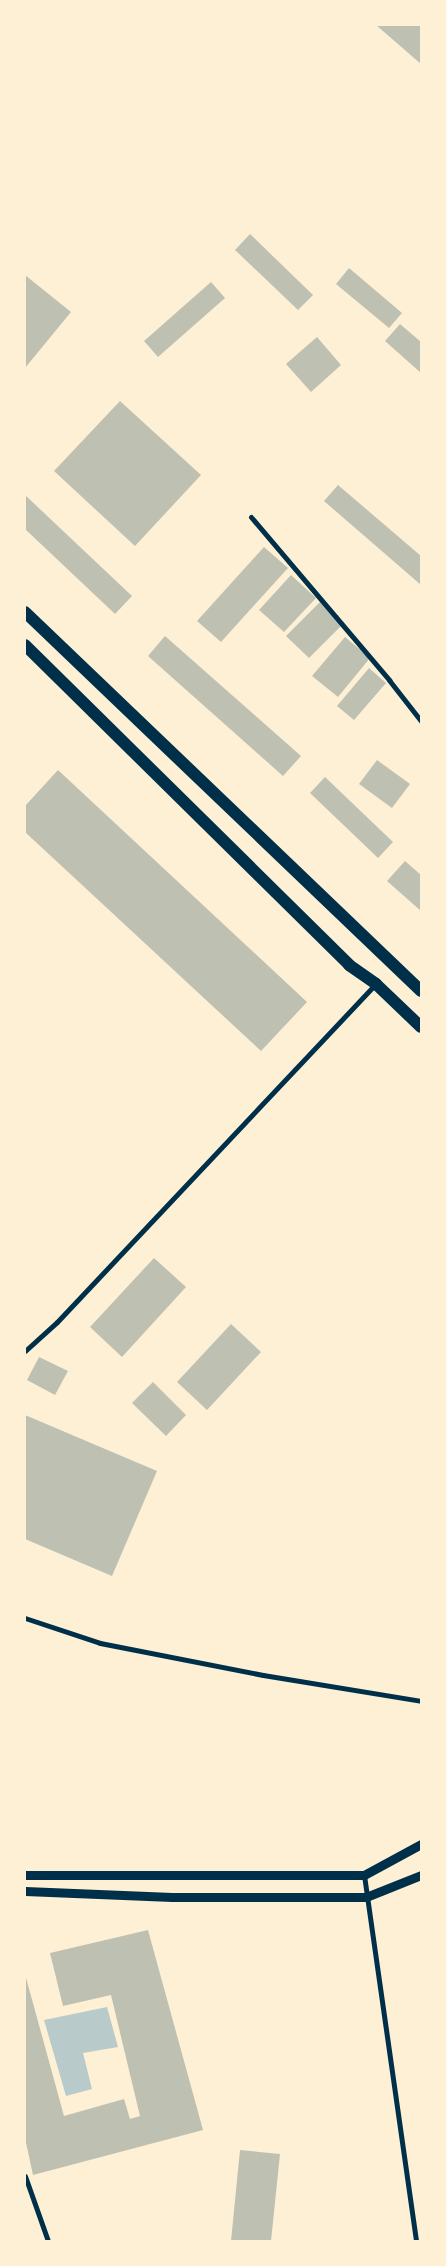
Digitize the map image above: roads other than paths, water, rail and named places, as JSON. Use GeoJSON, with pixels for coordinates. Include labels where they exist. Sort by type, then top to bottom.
{"type":"FeatureCollection","features":[{"type":"Feature","properties":{"kind":"main road"},"geometry":{"type":"LineString","coordinates":[[25,612],[421,991]]}},
{"type":"Feature","properties":{"kind":"main road"},"geometry":{"type":"LineString","coordinates":[[25,645],[349,965],[376,984],[421,1027]]}},
{"type":"Feature","properties":{"kind":"street"},"geometry":{"type":"LineString","coordinates":[[251,517],[390,680],[421,722]]}},
{"type":"Feature","properties":{"kind":"street"},"geometry":{"type":"LineString","coordinates":[[25,1351],[57,1322],[376,984]]}},
{"type":"Feature","properties":{"kind":"street"},"geometry":{"type":"LineString","coordinates":[[25,1618],[100,1643],[263,1675],[421,1701]]}},
{"type":"Feature","properties":{"kind":"street"},"geometry":{"type":"LineString","coordinates":[[25,1875],[364,1875],[421,1844]]}},
{"type":"Feature","properties":{"kind":"street"},"geometry":{"type":"LineString","coordinates":[[364,1875],[416,2240]]}},
{"type":"Feature","properties":{"kind":"street"},"geometry":{"type":"LineString","coordinates":[[25,1891],[172,1898],[366,1898],[421,1875]]}},
{"type":"Feature","properties":{"kind":"street"},"geometry":{"type":"LineString","coordinates":[[25,2176],[48,2241]]}}]}
